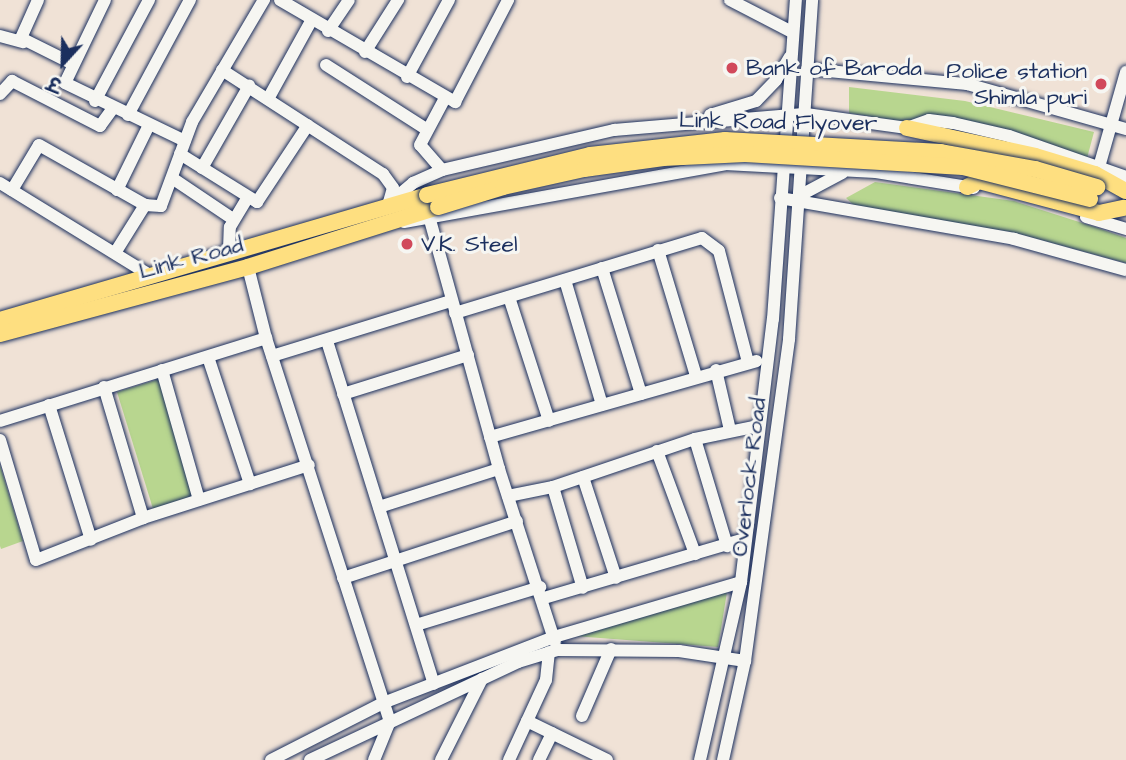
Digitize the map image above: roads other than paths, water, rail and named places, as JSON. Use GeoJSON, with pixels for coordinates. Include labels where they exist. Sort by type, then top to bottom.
{"type":"FeatureCollection","features":[{"type":"Feature","properties":{"kind":"main road"},"geometry":{"type":"LineString","coordinates":[[907,128],[1095,174],[1125,201],[1099,213],[973,184]]}},
{"type":"Feature","properties":{"kind":"main road","name":"Link Road Flyover"},"geometry":{"type":"LineString","coordinates":[[394,222],[590,155],[725,140],[941,152],[1035,169],[1125,201]]}},
{"type":"Feature","properties":{"kind":"main road","name":"Link Road Flyover"},"geometry":{"type":"LineString","coordinates":[[388,204],[432,208]]}},
{"type":"Feature","properties":{"kind":"main road","name":"Link Road"},"geometry":{"type":"LineString","coordinates":[[0,320],[388,204]]}},
{"type":"Feature","properties":{"kind":"main road","name":"Link Road"},"geometry":{"type":"LineString","coordinates":[[0,334],[248,267],[394,222]]}},
{"type":"Feature","properties":{"kind":"street"},"geometry":{"type":"LineString","coordinates":[[23,41],[22,29],[38,0]]}},
{"type":"Feature","properties":{"kind":"street"},"geometry":{"type":"LineString","coordinates":[[105,0],[65,83],[95,101],[149,125],[183,148],[202,168],[247,199],[260,200],[308,125]]}},
{"type":"Feature","properties":{"kind":"street"},"geometry":{"type":"LineString","coordinates":[[95,101],[149,0]]}},
{"type":"Feature","properties":{"kind":"street"},"geometry":{"type":"LineString","coordinates":[[128,115],[190,0]]}},
{"type":"Feature","properties":{"kind":"street"},"geometry":{"type":"LineString","coordinates":[[12,190],[39,145],[145,205],[160,206],[183,148],[222,69],[264,0]]}},
{"type":"Feature","properties":{"kind":"street"},"geometry":{"type":"LineString","coordinates":[[280,0],[296,5],[311,20],[328,31],[445,98],[457,102],[501,2]]}},
{"type":"Feature","properties":{"kind":"street"},"geometry":{"type":"LineString","coordinates":[[328,31],[349,0]]}},
{"type":"Feature","properties":{"kind":"street"},"geometry":{"type":"LineString","coordinates":[[365,52],[398,0]]}},
{"type":"Feature","properties":{"kind":"street"},"geometry":{"type":"LineString","coordinates":[[407,77],[449,0]]}},
{"type":"Feature","properties":{"kind":"street"},"geometry":{"type":"LineString","coordinates":[[730,0],[792,32]]}},
{"type":"Feature","properties":{"kind":"street","name":"Overlock Road"},"geometry":{"type":"LineString","coordinates":[[700,760],[741,582],[765,360],[774,319],[780,198],[796,0]]}},
{"type":"Feature","properties":{"kind":"street","name":"Overlock Road"},"geometry":{"type":"LineString","coordinates":[[723,760],[746,661],[789,339],[812,0]]}},
{"type":"Feature","properties":{"kind":"street"},"geometry":{"type":"LineString","coordinates":[[268,99],[311,20]]}},
{"type":"Feature","properties":{"kind":"street"},"geometry":{"type":"LineString","coordinates":[[0,36],[23,41],[73,64]]}},
{"type":"Feature","properties":{"kind":"street"},"geometry":{"type":"LineString","coordinates":[[388,204],[413,183],[442,170],[645,121],[723,114],[756,101],[776,80],[792,54]]}},
{"type":"Feature","properties":{"kind":"street"},"geometry":{"type":"LineString","coordinates":[[326,65],[426,129]]}},
{"type":"Feature","properties":{"kind":"street"},"geometry":{"type":"LineString","coordinates":[[222,69],[383,174],[393,188],[388,204]]}},
{"type":"Feature","properties":{"kind":"street"},"geometry":{"type":"LineString","coordinates":[[807,69],[967,85],[1126,129]]}},
{"type":"Feature","properties":{"kind":"street"},"geometry":{"type":"LineString","coordinates":[[1099,167],[1126,72]]}},
{"type":"Feature","properties":{"kind":"street"},"geometry":{"type":"LineString","coordinates":[[0,94],[7,81],[12,81],[100,126],[113,108]]}},
{"type":"Feature","properties":{"kind":"street"},"geometry":{"type":"LineString","coordinates":[[202,168],[248,86]]}},
{"type":"Feature","properties":{"kind":"street"},"geometry":{"type":"LineString","coordinates":[[442,170],[421,148],[426,129],[445,98]]}},
{"type":"Feature","properties":{"kind":"street"},"geometry":{"type":"LineString","coordinates":[[614,130],[806,114],[907,128],[929,120],[953,123],[1126,177]]}},
{"type":"Feature","properties":{"kind":"street"},"geometry":{"type":"LineString","coordinates":[[117,190],[149,125]]}},
{"type":"Feature","properties":{"kind":"street"},"geometry":{"type":"LineString","coordinates":[[509,760],[546,680],[553,646],[542,592],[499,469],[453,307],[432,208],[530,197],[725,164],[800,172],[876,172],[973,184],[1126,229]]}},
{"type":"Feature","properties":{"kind":"street"},"geometry":{"type":"LineString","coordinates":[[800,198],[842,173]]}},
{"type":"Feature","properties":{"kind":"street"},"geometry":{"type":"LineString","coordinates":[[172,178],[233,219]]}},
{"type":"Feature","properties":{"kind":"street"},"geometry":{"type":"LineString","coordinates":[[0,183],[148,274]]}},
{"type":"Feature","properties":{"kind":"street"},"geometry":{"type":"LineString","coordinates":[[780,198],[800,198],[1014,239],[1126,270]]}},
{"type":"Feature","properties":{"kind":"street"},"geometry":{"type":"LineString","coordinates":[[229,250],[233,219],[247,199]]}},
{"type":"Feature","properties":{"kind":"street"},"geometry":{"type":"LineString","coordinates":[[115,253],[145,205]]}},
{"type":"Feature","properties":{"kind":"street"},"geometry":{"type":"LineString","coordinates":[[272,356],[453,307],[509,297],[658,250],[702,239],[719,251],[748,362]]}},
{"type":"Feature","properties":{"kind":"street"},"geometry":{"type":"LineString","coordinates":[[658,250],[696,376]]}},
{"type":"Feature","properties":{"kind":"street"},"geometry":{"type":"LineString","coordinates":[[248,267],[266,338],[390,721],[374,760]]}},
{"type":"Feature","properties":{"kind":"street"},"geometry":{"type":"LineString","coordinates":[[602,268],[641,394]]}},
{"type":"Feature","properties":{"kind":"street"},"geometry":{"type":"LineString","coordinates":[[565,280],[603,405]]}},
{"type":"Feature","properties":{"kind":"street"},"geometry":{"type":"LineString","coordinates":[[509,297],[548,421]]}},
{"type":"Feature","properties":{"kind":"street"},"geometry":{"type":"LineString","coordinates":[[768,337],[789,339]]}},
{"type":"Feature","properties":{"kind":"street"},"geometry":{"type":"LineString","coordinates":[[0,421],[266,338]]}},
{"type":"Feature","properties":{"kind":"street"},"geometry":{"type":"LineString","coordinates":[[327,341],[434,684]]}},
{"type":"Feature","properties":{"kind":"street"},"geometry":{"type":"LineString","coordinates":[[343,394],[468,355]]}},
{"type":"Feature","properties":{"kind":"street"},"geometry":{"type":"LineString","coordinates":[[208,357],[250,484]]}},
{"type":"Feature","properties":{"kind":"street"},"geometry":{"type":"LineString","coordinates":[[490,437],[716,370],[765,360]]}},
{"type":"Feature","properties":{"kind":"street"},"geometry":{"type":"LineString","coordinates":[[162,370],[199,500]]}},
{"type":"Feature","properties":{"kind":"street"},"geometry":{"type":"LineString","coordinates":[[716,370],[730,430]]}},
{"type":"Feature","properties":{"kind":"street"},"geometry":{"type":"LineString","coordinates":[[104,387],[144,518]]}},
{"type":"Feature","properties":{"kind":"street"},"geometry":{"type":"LineString","coordinates":[[49,405],[91,540]]}},
{"type":"Feature","properties":{"kind":"street"},"geometry":{"type":"LineString","coordinates":[[508,496],[553,487],[695,439],[758,426]]}},
{"type":"Feature","properties":{"kind":"street"},"geometry":{"type":"LineString","coordinates":[[695,439],[727,546]]}},
{"type":"Feature","properties":{"kind":"street"},"geometry":{"type":"LineString","coordinates":[[0,440],[36,560],[144,518],[309,465]]}},
{"type":"Feature","properties":{"kind":"street"},"geometry":{"type":"LineString","coordinates":[[657,451],[695,554]]}},
{"type":"Feature","properties":{"kind":"street"},"geometry":{"type":"LineString","coordinates":[[380,507],[499,469]]}},
{"type":"Feature","properties":{"kind":"street"},"geometry":{"type":"LineString","coordinates":[[583,477],[616,578]]}},
{"type":"Feature","properties":{"kind":"street"},"geometry":{"type":"LineString","coordinates":[[553,487],[583,588]]}},
{"type":"Feature","properties":{"kind":"street"},"geometry":{"type":"LineString","coordinates":[[343,578],[517,521]]}},
{"type":"Feature","properties":{"kind":"street"},"geometry":{"type":"LineString","coordinates":[[416,625],[542,592],[583,588],[744,539]]}},
{"type":"Feature","properties":{"kind":"street"},"geometry":{"type":"LineString","coordinates":[[271,760],[383,703],[741,582]]}},
{"type":"Feature","properties":{"kind":"street"},"geometry":{"type":"LineString","coordinates":[[310,760],[553,646],[726,656],[746,661]]}},
{"type":"Feature","properties":{"kind":"street"},"geometry":{"type":"LineString","coordinates":[[582,716],[611,649]]}},
{"type":"Feature","properties":{"kind":"street"},"geometry":{"type":"LineString","coordinates":[[441,760],[482,679]]}},
{"type":"Feature","properties":{"kind":"street"},"geometry":{"type":"LineString","coordinates":[[527,721],[607,760]]}},
{"type":"Feature","properties":{"kind":"street"},"geometry":{"type":"LineString","coordinates":[[539,760],[552,733]]}},
{"type":"Feature","properties":{"kind":"place","name":"Bank of Baroda"},"geometry":{"type":"Point","coordinates":[732,68]}},
{"type":"Feature","properties":{"kind":"place","name":"Police station Shimla puri"},"geometry":{"type":"Point","coordinates":[1101,84]}},
{"type":"Feature","properties":{"kind":"place","name":"V.K. Steel"},"geometry":{"type":"Point","coordinates":[407,244]}}]}
